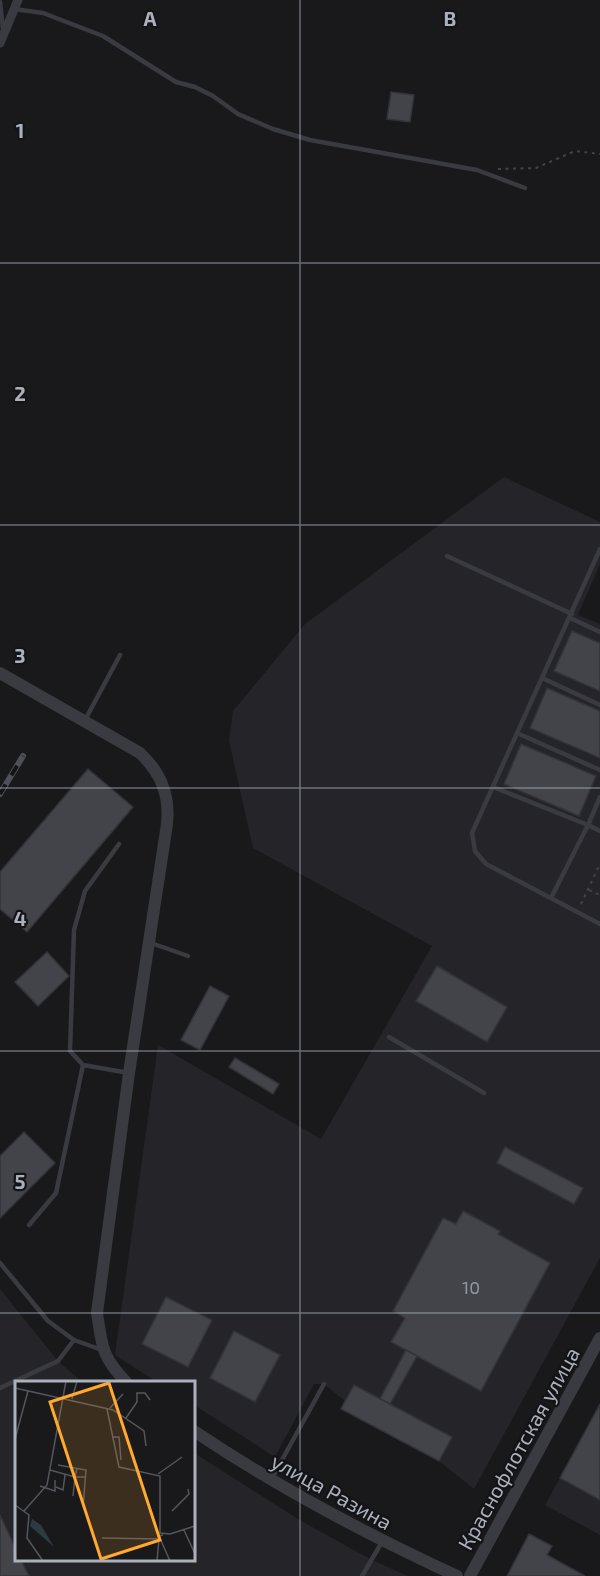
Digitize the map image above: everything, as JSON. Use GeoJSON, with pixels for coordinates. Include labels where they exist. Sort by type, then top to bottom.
{"type":"FeatureCollection","features":[{"type":"Feature","properties":{"kind":"street"},"geometry":{"type":"LineString","coordinates":[[1,37],[16,5]]}},
{"type":"Feature","properties":{"kind":"street"},"geometry":{"type":"LineString","coordinates":[[0,673],[140,753],[152,764],[168,800],[167,824],[129,1073],[97,1313],[102,1350],[124,1381]]}},
{"type":"Feature","properties":{"kind":"street","name":"Краснофлотская улица"},"geometry":{"type":"LineString","coordinates":[[470,1576],[600,1338]]}},
{"type":"Feature","properties":{"kind":"street","name":"улица Разина"},"geometry":{"type":"LineString","coordinates":[[195,1432],[271,1480],[383,1542],[457,1576]]}},
{"type":"Feature","properties":{"kind":"lane"},"geometry":{"type":"LineString","coordinates":[[0,2],[1,37]]}},
{"type":"Feature","properties":{"kind":"lane"},"geometry":{"type":"LineString","coordinates":[[16,5],[43,12],[103,36],[176,82],[195,87],[213,96],[238,114],[273,129],[310,140],[477,170],[525,188]]}},
{"type":"Feature","properties":{"kind":"lane"},"geometry":{"type":"LineString","coordinates":[[600,549],[472,833],[475,851],[486,864],[600,924]]}},
{"type":"Feature","properties":{"kind":"lane"},"geometry":{"type":"LineString","coordinates":[[447,556],[600,632]]}},
{"type":"Feature","properties":{"kind":"lane"},"geometry":{"type":"LineString","coordinates":[[85,720],[120,655]]}},
{"type":"Feature","properties":{"kind":"lane"},"geometry":{"type":"LineString","coordinates":[[542,678],[600,705]]}},
{"type":"Feature","properties":{"kind":"lane"},"geometry":{"type":"LineString","coordinates":[[517,733],[600,770]]}},
{"type":"Feature","properties":{"kind":"lane"},"geometry":{"type":"LineString","coordinates":[[493,787],[600,831]]}},
{"type":"Feature","properties":{"kind":"lane"},"geometry":{"type":"LineString","coordinates":[[551,898],[600,797]]}},
{"type":"Feature","properties":{"kind":"lane"},"geometry":{"type":"LineString","coordinates":[[119,844],[85,891],[74,930],[70,1051],[83,1065],[129,1073]]}},
{"type":"Feature","properties":{"kind":"lane"},"geometry":{"type":"LineString","coordinates":[[149,943],[188,956]]}},
{"type":"Feature","properties":{"kind":"lane"},"geometry":{"type":"LineString","coordinates":[[389,1037],[484,1093]]}},
{"type":"Feature","properties":{"kind":"lane"},"geometry":{"type":"LineString","coordinates":[[29,1225],[56,1193],[83,1065]]}},
{"type":"Feature","properties":{"kind":"lane"},"geometry":{"type":"LineString","coordinates":[[0,1263],[48,1321],[74,1340],[102,1350]]}},
{"type":"Feature","properties":{"kind":"lane"},"geometry":{"type":"LineString","coordinates":[[0,1388],[58,1361],[74,1340]]}},
{"type":"Feature","properties":{"kind":"lane"},"geometry":{"type":"LineString","coordinates":[[271,1480],[324,1384]]}},
{"type":"Feature","properties":{"kind":"lane"},"geometry":{"type":"LineString","coordinates":[[362,1576],[383,1542]]}},
{"type":"Feature","properties":{"kind":"path"},"geometry":{"type":"LineString","coordinates":[[477,170],[536,168],[575,151],[600,154]]}},
{"type":"Feature","properties":{"kind":"path"},"geometry":{"type":"LineString","coordinates":[[577,912],[600,864]]}},
{"type":"Feature","properties":{"kind":"path"},"geometry":{"type":"LineString","coordinates":[[588,889],[600,895]]}},
{"type":"Feature","properties":{"kind":"shaded area"},"geometry":{"type":"Polygon","coordinates":[[[504,477],[600,522],[600,564],[578,615],[600,624],[600,1258],[474,1489],[439,1461],[341,1409],[345,1401],[324,1384],[314,1384],[275,1457],[195,1406],[195,1381],[155,1381],[115,1355],[158,1045],[321,1139],[432,946],[253,848],[229,741],[233,711],[305,624],[504,477]]]}},
{"type":"Feature","properties":{"kind":"shaded area"},"geometry":{"type":"Polygon","coordinates":[[[0,1289],[58,1361],[81,1381],[15,1381],[15,1561],[195,1561],[195,1454],[303,1522],[372,1560],[408,1576],[0,1576],[0,1289]]]}},
{"type":"Feature","properties":{"kind":"shaded area"},"geometry":{"type":"Polygon","coordinates":[[[600,1405],[600,1535],[545,1505],[600,1405]]]}},
{"type":"Feature","properties":{"kind":"building"},"geometry":{"type":"Polygon","coordinates":[[[391,92],[414,95],[410,122],[387,119],[391,92]]]}},
{"type":"Feature","properties":{"kind":"building"},"geometry":{"type":"Polygon","coordinates":[[[572,631],[600,643],[600,691],[554,671],[572,631]]]}},
{"type":"Feature","properties":{"kind":"building"},"geometry":{"type":"Polygon","coordinates":[[[547,688],[600,711],[600,758],[530,728],[547,688]]]}},
{"type":"Feature","properties":{"kind":"building"},"geometry":{"type":"Polygon","coordinates":[[[521,744],[596,776],[579,816],[504,784],[521,744]]]}},
{"type":"Feature","properties":{"kind":"building"},"geometry":{"type":"Polygon","coordinates":[[[88,769],[133,807],[27,932],[0,909],[0,872],[88,769]]]}},
{"type":"Feature","properties":{"kind":"building"},"geometry":{"type":"Polygon","coordinates":[[[47,952],[69,976],[38,1006],[15,982],[47,952]]]}},
{"type":"Feature","properties":{"kind":"building"},"geometry":{"type":"Polygon","coordinates":[[[437,966],[507,1007],[487,1042],[416,1001],[437,966]]]}},
{"type":"Feature","properties":{"kind":"building"},"geometry":{"type":"Polygon","coordinates":[[[210,986],[229,996],[200,1050],[181,1040],[210,986]]]}},
{"type":"Feature","properties":{"kind":"building"},"geometry":{"type":"Polygon","coordinates":[[[235,1058],[279,1084],[273,1094],[229,1067],[235,1058]]]}},
{"type":"Feature","properties":{"kind":"building"},"geometry":{"type":"Polygon","coordinates":[[[24,1132],[55,1163],[0,1218],[0,1156],[24,1132]]]}},
{"type":"Feature","properties":{"kind":"building"},"geometry":{"type":"Polygon","coordinates":[[[505,1147],[583,1188],[574,1204],[497,1163],[505,1147]]]}},
{"type":"Feature","properties":{"kind":"building"},"geometry":{"type":"Polygon","coordinates":[[[463,1211],[500,1231],[498,1234],[550,1263],[481,1391],[391,1342],[405,1318],[393,1311],[443,1218],[456,1224],[463,1211]]]}},
{"type":"Feature","properties":{"kind":"building"},"geometry":{"type":"Polygon","coordinates":[[[166,1297],[212,1320],[188,1367],[142,1344],[166,1297]]]}},
{"type":"Feature","properties":{"kind":"building"},"geometry":{"type":"Polygon","coordinates":[[[234,1331],[280,1355],[255,1402],[210,1378],[234,1331]]]}},
{"type":"Feature","properties":{"kind":"building"},"geometry":{"type":"Polygon","coordinates":[[[406,1350],[417,1356],[390,1404],[380,1399],[406,1350]]]}},
{"type":"Feature","properties":{"kind":"building"},"geometry":{"type":"Polygon","coordinates":[[[354,1385],[452,1437],[439,1461],[341,1409],[354,1385]]]}},
{"type":"Feature","properties":{"kind":"building"},"geometry":{"type":"Polygon","coordinates":[[[600,1404],[600,1500],[560,1478],[600,1404]]]}},
{"type":"Feature","properties":{"kind":"building"},"geometry":{"type":"Polygon","coordinates":[[[0,1515],[15,1547],[15,1561],[22,1561],[29,1576],[0,1576],[0,1515]]]}},
{"type":"Feature","properties":{"kind":"building"},"geometry":{"type":"Polygon","coordinates":[[[529,1534],[552,1546],[547,1555],[585,1576],[507,1576],[529,1534]]]}},
{"type":"Feature","properties":{"kind":"railway"},"geometry":{"type":"LineString","coordinates":[[0,794],[23,756]]}}]}
